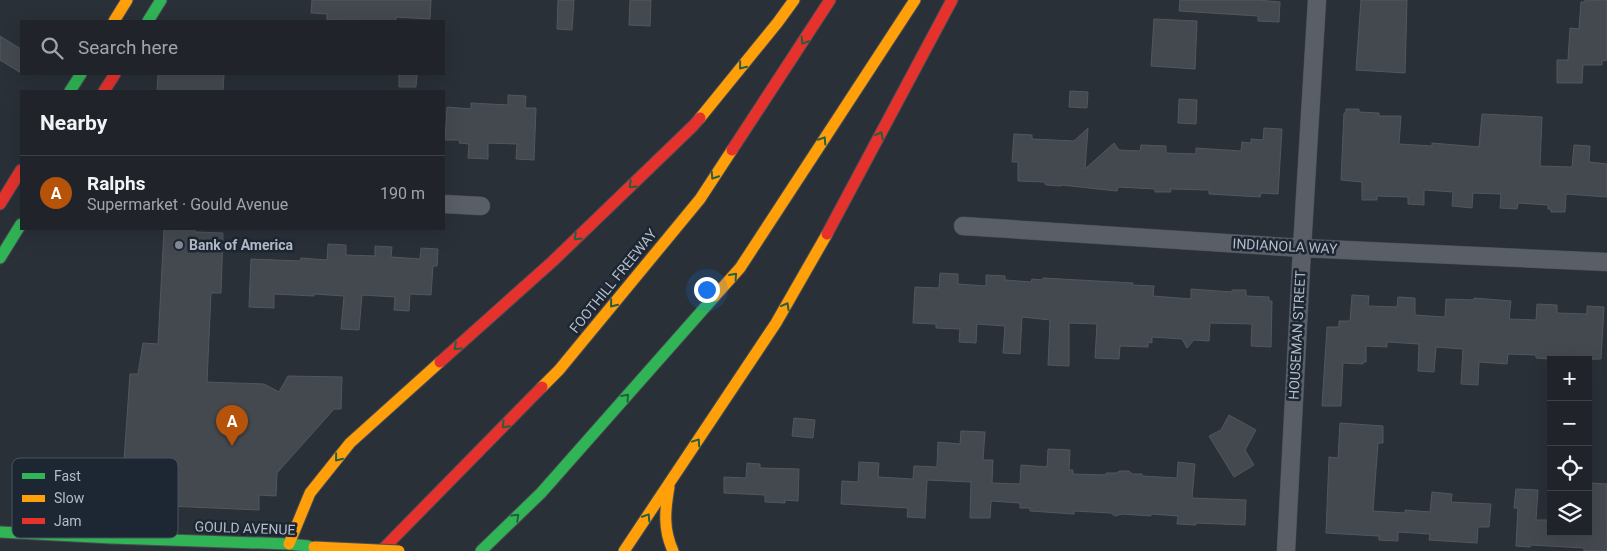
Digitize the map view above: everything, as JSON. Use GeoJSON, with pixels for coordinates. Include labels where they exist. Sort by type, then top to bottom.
{"type":"FeatureCollection","features":[{"type":"Feature","properties":{"kind":"main road"},"geometry":{"type":"LineString","coordinates":[[115,20],[127,0]]}},
{"type":"Feature","properties":{"kind":"main road"},"geometry":{"type":"LineString","coordinates":[[289,544],[310,493],[350,443],[552,260],[692,126],[794,0]]}},
{"type":"Feature","properties":{"kind":"main road","name":"FOOTHILL FREEWAY"},"geometry":{"type":"LineString","coordinates":[[381,551],[559,370],[700,199],[830,0]]}},
{"type":"Feature","properties":{"kind":"main road"},"geometry":{"type":"LineString","coordinates":[[481,551],[541,493],[740,268],[914,0]]}},
{"type":"Feature","properties":{"kind":"main road"},"geometry":{"type":"LineString","coordinates":[[624,551],[776,323],[849,194],[952,0]]}},
{"type":"Feature","properties":{"kind":"main road"},"geometry":{"type":"LineString","coordinates":[[149,20],[159,3]]}},
{"type":"Feature","properties":{"kind":"main road"},"geometry":{"type":"LineString","coordinates":[[71,90],[80,75]]}},
{"type":"Feature","properties":{"kind":"main road"},"geometry":{"type":"LineString","coordinates":[[105,90],[114,75]]}},
{"type":"Feature","properties":{"kind":"main road"},"geometry":{"type":"LineString","coordinates":[[0,204],[18,178]]}},
{"type":"Feature","properties":{"kind":"main road"},"geometry":{"type":"LineString","coordinates":[[0,258],[20,226]]}},
{"type":"Feature","properties":{"kind":"main road"},"geometry":{"type":"LineString","coordinates":[[670,482],[664,518],[667,540],[673,551]]}},
{"type":"Feature","properties":{"kind":"main road","name":"GOULD AVENUE"},"geometry":{"type":"LineString","coordinates":[[121,538],[289,544],[399,551]]}},
{"type":"Feature","properties":{"kind":"street"},"geometry":{"type":"LineString","coordinates":[[137,0],[159,3]]}},
{"type":"Feature","properties":{"kind":"street","name":"HOUSEMAN STREET"},"geometry":{"type":"LineString","coordinates":[[1286,551],[1317,0]]}},
{"type":"Feature","properties":{"kind":"street"},"geometry":{"type":"LineString","coordinates":[[445,204],[481,206]]}},
{"type":"Feature","properties":{"kind":"street","name":"INDIANOLA WAY"},"geometry":{"type":"LineString","coordinates":[[963,226],[1302,248],[1607,262]]}},
{"type":"Feature","properties":{"kind":"building"},"geometry":{"type":"Polygon","coordinates":[[[312,0],[431,0],[430,19],[396,17],[396,20],[327,20],[327,14],[311,13],[312,0]]]}},
{"type":"Feature","properties":{"kind":"building"},"geometry":{"type":"Polygon","coordinates":[[[558,0],[574,0],[572,30],[557,29],[558,0]]]}},
{"type":"Feature","properties":{"kind":"building"},"geometry":{"type":"Polygon","coordinates":[[[630,0],[651,0],[650,26],[629,25],[630,0]]]}},
{"type":"Feature","properties":{"kind":"building"},"geometry":{"type":"Polygon","coordinates":[[[1180,0],[1258,0],[1280,2],[1279,22],[1258,21],[1258,16],[1179,11],[1180,0]]]}},
{"type":"Feature","properties":{"kind":"building"},"geometry":{"type":"Polygon","coordinates":[[[1361,0],[1407,0],[1405,73],[1356,70],[1361,0]]]}},
{"type":"Feature","properties":{"kind":"building"},"geometry":{"type":"Polygon","coordinates":[[[1585,0],[1607,0],[1607,60],[1602,61],[1602,65],[1583,65],[1582,83],[1557,83],[1557,60],[1568,60],[1570,28],[1579,29],[1581,2],[1585,2],[1585,0]]]}},
{"type":"Feature","properties":{"kind":"building"},"geometry":{"type":"Polygon","coordinates":[[[1154,19],[1197,21],[1195,69],[1151,66],[1154,19]]]}},
{"type":"Feature","properties":{"kind":"building"},"geometry":{"type":"Polygon","coordinates":[[[0,36],[20,48],[20,72],[0,60],[0,36]]]}},
{"type":"Feature","properties":{"kind":"building"},"geometry":{"type":"Polygon","coordinates":[[[158,75],[224,75],[223,90],[157,90],[158,75]]]}},
{"type":"Feature","properties":{"kind":"building"},"geometry":{"type":"Polygon","coordinates":[[[399,75],[417,75],[416,87],[399,87],[399,75]]]}},
{"type":"Feature","properties":{"kind":"building"},"geometry":{"type":"Polygon","coordinates":[[[1070,91],[1088,92],[1087,108],[1069,107],[1070,91]]]}},
{"type":"Feature","properties":{"kind":"building"},"geometry":{"type":"Polygon","coordinates":[[[508,95],[526,96],[525,108],[536,108],[534,160],[516,159],[517,144],[488,143],[488,159],[468,158],[469,144],[459,143],[460,140],[445,140],[447,107],[471,109],[471,103],[508,105],[508,95]]]}},
{"type":"Feature","properties":{"kind":"building"},"geometry":{"type":"Polygon","coordinates":[[[1179,99],[1197,100],[1196,124],[1178,123],[1179,99]]]}},
{"type":"Feature","properties":{"kind":"building"},"geometry":{"type":"Polygon","coordinates":[[[1346,109],[1359,109],[1359,112],[1379,113],[1379,116],[1401,116],[1399,144],[1432,146],[1432,143],[1479,147],[1482,114],[1542,117],[1540,166],[1572,167],[1574,145],[1590,146],[1589,162],[1607,164],[1607,197],[1566,194],[1565,212],[1551,212],[1551,209],[1548,209],[1548,205],[1518,203],[1517,209],[1500,208],[1501,194],[1473,193],[1472,208],[1452,206],[1453,192],[1424,190],[1424,205],[1408,204],[1408,197],[1377,196],[1377,200],[1362,200],[1362,182],[1341,180],[1344,113],[1346,113],[1346,109]]]}},
{"type":"Feature","properties":{"kind":"building"},"geometry":{"type":"Polygon","coordinates":[[[1088,128],[1085,169],[1114,143],[1119,150],[1140,151],[1141,145],[1166,146],[1166,153],[1196,154],[1196,148],[1241,151],[1242,142],[1251,143],[1251,139],[1263,140],[1264,128],[1282,129],[1278,194],[1261,193],[1260,197],[1209,194],[1209,190],[1170,189],[1171,192],[1155,192],[1155,189],[1118,187],[1117,191],[1046,185],[1044,182],[1018,181],[1018,162],[1012,162],[1014,134],[1032,135],[1032,139],[1074,141],[1088,128]]]}},
{"type":"Feature","properties":{"kind":"building"},"geometry":{"type":"Polygon","coordinates":[[[164,230],[195,230],[195,232],[223,233],[221,293],[211,293],[207,382],[264,384],[279,392],[288,376],[342,377],[341,409],[334,409],[277,473],[276,496],[259,495],[259,510],[178,506],[178,458],[124,458],[130,374],[138,374],[143,343],[158,344],[164,230]]]}},
{"type":"Feature","properties":{"kind":"building"},"geometry":{"type":"Polygon","coordinates":[[[328,244],[346,245],[346,255],[375,256],[375,246],[392,247],[391,257],[420,259],[421,248],[438,249],[437,266],[433,266],[431,295],[410,294],[409,311],[394,310],[395,297],[362,295],[359,330],[341,329],[344,296],[274,294],[274,308],[249,307],[251,259],[300,261],[301,258],[327,260],[328,244]]]}},
{"type":"Feature","properties":{"kind":"building"},"geometry":{"type":"Polygon","coordinates":[[[940,273],[958,274],[958,284],[986,286],[986,275],[1005,276],[1005,280],[1031,282],[1032,279],[1043,280],[1043,278],[1133,283],[1132,285],[1154,286],[1153,296],[1191,299],[1191,289],[1232,292],[1232,290],[1246,290],[1246,296],[1269,297],[1269,301],[1272,301],[1271,347],[1251,346],[1252,324],[1210,323],[1209,341],[1194,340],[1187,348],[1182,339],[1152,337],[1152,343],[1148,342],[1148,347],[1120,346],[1119,359],[1095,358],[1097,324],[1069,323],[1069,366],[1048,365],[1050,320],[1022,317],[1020,354],[1003,353],[1005,326],[977,324],[976,343],[959,342],[960,329],[936,328],[936,324],[913,323],[915,287],[939,288],[940,273]]]}},
{"type":"Feature","properties":{"kind":"building"},"geometry":{"type":"Polygon","coordinates":[[[1352,295],[1369,296],[1368,306],[1397,307],[1398,297],[1415,298],[1415,315],[1445,317],[1446,299],[1474,300],[1474,298],[1511,301],[1509,319],[1536,320],[1537,304],[1557,305],[1557,313],[1587,314],[1587,306],[1604,307],[1601,359],[1592,359],[1592,356],[1547,356],[1547,359],[1536,358],[1536,355],[1508,354],[1507,364],[1479,362],[1478,385],[1461,384],[1463,349],[1436,347],[1434,372],[1418,371],[1419,344],[1387,342],[1387,347],[1366,346],[1366,362],[1363,362],[1363,364],[1343,363],[1341,406],[1322,406],[1327,327],[1339,327],[1339,321],[1350,321],[1352,295]]]}},
{"type":"Feature","properties":{"kind":"building"},"geometry":{"type":"Polygon","coordinates":[[[1229,415],[1256,430],[1245,450],[1254,465],[1234,477],[1209,436],[1221,430],[1229,415]]]}},
{"type":"Feature","properties":{"kind":"building"},"geometry":{"type":"Polygon","coordinates":[[[794,418],[815,420],[813,438],[792,436],[794,418]]]}},
{"type":"Feature","properties":{"kind":"building"},"geometry":{"type":"Polygon","coordinates":[[[1340,423],[1383,426],[1383,443],[1378,443],[1373,511],[1405,513],[1405,510],[1430,512],[1432,492],[1452,494],[1451,502],[1491,504],[1489,527],[1478,527],[1477,543],[1429,540],[1430,534],[1398,532],[1398,541],[1379,540],[1379,536],[1326,533],[1329,457],[1338,458],[1340,423]]]}},
{"type":"Feature","properties":{"kind":"building"},"geometry":{"type":"Polygon","coordinates":[[[961,431],[985,432],[983,460],[993,460],[992,483],[1020,484],[1021,465],[1047,467],[1048,449],[1070,450],[1069,470],[1073,470],[1073,474],[1106,475],[1106,473],[1129,471],[1132,474],[1142,474],[1142,476],[1177,478],[1178,462],[1195,464],[1192,498],[1246,500],[1245,525],[1177,524],[1178,516],[1151,514],[1151,516],[1122,514],[1115,516],[1111,513],[1074,511],[1074,514],[1030,511],[1030,508],[1020,508],[1020,503],[991,501],[990,518],[970,518],[971,482],[927,480],[925,518],[907,517],[908,508],[841,504],[842,481],[858,482],[859,462],[879,463],[878,477],[913,479],[914,466],[937,467],[938,442],[960,444],[961,431]]]}},
{"type":"Feature","properties":{"kind":"building"},"geometry":{"type":"Polygon","coordinates":[[[747,463],[760,464],[760,468],[799,469],[798,501],[785,500],[785,503],[765,502],[765,495],[724,493],[724,477],[746,478],[747,463]]]}},
{"type":"Feature","properties":{"kind":"building"},"geometry":{"type":"Polygon","coordinates":[[[1592,483],[1607,484],[1607,551],[1584,551],[1584,548],[1531,545],[1530,547],[1516,546],[1518,508],[1514,508],[1516,489],[1538,490],[1536,520],[1547,520],[1547,536],[1592,536],[1592,483]]]}},
{"type":"Feature","properties":{"kind":"traffic: fast"},"geometry":{"type":"LineString","coordinates":[[149,20],[161,0]]}},
{"type":"Feature","properties":{"kind":"traffic: fast"},"geometry":{"type":"LineString","coordinates":[[71,90],[80,75]]}},
{"type":"Feature","properties":{"kind":"traffic: fast"},"geometry":{"type":"LineString","coordinates":[[0,258],[20,226]]}},
{"type":"Feature","properties":{"kind":"traffic: fast"},"geometry":{"type":"LineString","coordinates":[[481,551],[541,493],[715,296]]}},
{"type":"Feature","properties":{"kind":"traffic: fast"},"geometry":{"type":"LineString","coordinates":[[0,532],[12,533]]}},
{"type":"Feature","properties":{"kind":"traffic: fast"},"geometry":{"type":"LineString","coordinates":[[112,538],[308,546]]}},
{"type":"Feature","properties":{"kind":"traffic: slow"},"geometry":{"type":"LineString","coordinates":[[115,20],[127,0]]}},
{"type":"Feature","properties":{"kind":"traffic: slow"},"geometry":{"type":"LineString","coordinates":[[700,118],[794,0]]}},
{"type":"Feature","properties":{"kind":"traffic: slow"},"geometry":{"type":"LineString","coordinates":[[715,296],[740,268],[915,0]]}},
{"type":"Feature","properties":{"kind":"traffic: slow"},"geometry":{"type":"LineString","coordinates":[[542,387],[559,370],[700,199],[732,150]]}},
{"type":"Feature","properties":{"kind":"traffic: slow"},"geometry":{"type":"LineString","coordinates":[[624,551],[776,323],[827,234]]}},
{"type":"Feature","properties":{"kind":"traffic: slow"},"geometry":{"type":"LineString","coordinates":[[289,544],[310,493],[350,443],[440,362]]}},
{"type":"Feature","properties":{"kind":"traffic: slow"},"geometry":{"type":"LineString","coordinates":[[669,487],[666,527],[673,551]]}},
{"type":"Feature","properties":{"kind":"traffic: slow"},"geometry":{"type":"LineString","coordinates":[[314,547],[399,551]]}},
{"type":"Feature","properties":{"kind":"traffic: jam"},"geometry":{"type":"LineString","coordinates":[[732,150],[830,0]]}},
{"type":"Feature","properties":{"kind":"traffic: jam"},"geometry":{"type":"LineString","coordinates":[[827,234],[952,0]]}},
{"type":"Feature","properties":{"kind":"traffic: jam"},"geometry":{"type":"LineString","coordinates":[[105,90],[114,75]]}},
{"type":"Feature","properties":{"kind":"traffic: jam"},"geometry":{"type":"LineString","coordinates":[[440,362],[553,261],[700,118]]}},
{"type":"Feature","properties":{"kind":"traffic: jam"},"geometry":{"type":"LineString","coordinates":[[0,204],[20,172]]}},
{"type":"Feature","properties":{"kind":"traffic: jam"},"geometry":{"type":"LineString","coordinates":[[381,551],[542,387]]}},
{"type":"Feature","properties":{"kind":"place","name":"Bank of America"},"geometry":{"type":"Point","coordinates":[179,245]}},
{"type":"Feature","properties":{"kind":"place","name":"Ralphs"},"geometry":{"type":"Point","coordinates":[232,446]}}]}
